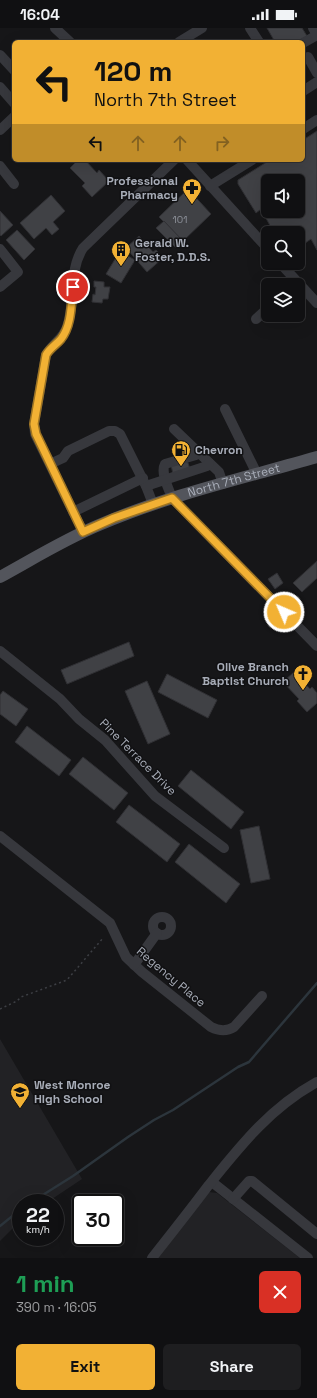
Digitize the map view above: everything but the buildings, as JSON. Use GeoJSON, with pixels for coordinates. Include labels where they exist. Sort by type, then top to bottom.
{"type":"FeatureCollection","features":[{"type":"Feature","properties":{"kind":"main road","name":"North 7th Street"},"geometry":{"type":"LineString","coordinates":[[0,577],[83,532],[114,518],[172,498],[317,457]]}},
{"type":"Feature","properties":{"kind":"street"},"geometry":{"type":"LineString","coordinates":[[55,28],[68,40]]}},
{"type":"Feature","properties":{"kind":"street"},"geometry":{"type":"LineString","coordinates":[[183,40],[202,28]]}},
{"type":"Feature","properties":{"kind":"street"},"geometry":{"type":"LineString","coordinates":[[250,28],[258,40]]}},
{"type":"Feature","properties":{"kind":"street"},"geometry":{"type":"LineString","coordinates":[[305,42],[317,35],[313,28]]}},
{"type":"Feature","properties":{"kind":"street"},"geometry":{"type":"LineString","coordinates":[[0,55],[12,68]]}},
{"type":"Feature","properties":{"kind":"street"},"geometry":{"type":"LineString","coordinates":[[305,59],[308,57],[317,73]]}},
{"type":"Feature","properties":{"kind":"street"},"geometry":{"type":"LineString","coordinates":[[305,90],[317,82]]}},
{"type":"Feature","properties":{"kind":"street"},"geometry":{"type":"LineString","coordinates":[[0,87],[12,101]]}},
{"type":"Feature","properties":{"kind":"street"},"geometry":{"type":"LineString","coordinates":[[0,130],[12,119]]}},
{"type":"Feature","properties":{"kind":"street"},"geometry":{"type":"LineString","coordinates":[[305,128],[317,120]]}},
{"type":"Feature","properties":{"kind":"street"},"geometry":{"type":"LineString","coordinates":[[83,532],[38,440],[34,424],[46,355],[60,339],[67,327],[76,265],[80,252],[87,243],[172,162]]}},
{"type":"Feature","properties":{"kind":"street"},"geometry":{"type":"LineString","coordinates":[[189,162],[261,241]]}},
{"type":"Feature","properties":{"kind":"street"},"geometry":{"type":"LineString","coordinates":[[210,186],[249,162]]}},
{"type":"Feature","properties":{"kind":"street"},"geometry":{"type":"LineString","coordinates":[[0,166],[14,184]]}},
{"type":"Feature","properties":{"kind":"street"},"geometry":{"type":"LineString","coordinates":[[0,249],[18,272],[0,287]]}},
{"type":"Feature","properties":{"kind":"street"},"geometry":{"type":"LineString","coordinates":[[286,270],[292,278]]}},
{"type":"Feature","properties":{"kind":"street"},"geometry":{"type":"LineString","coordinates":[[305,292],[317,303]]}},
{"type":"Feature","properties":{"kind":"street"},"geometry":{"type":"LineString","coordinates":[[256,319],[261,314]]}},
{"type":"Feature","properties":{"kind":"street"},"geometry":{"type":"LineString","coordinates":[[226,409],[257,474]]}},
{"type":"Feature","properties":{"kind":"street"},"geometry":{"type":"LineString","coordinates":[[174,429],[219,472],[223,484]]}},
{"type":"Feature","properties":{"kind":"street"},"geometry":{"type":"LineString","coordinates":[[50,464],[63,458],[68,451],[109,431],[115,431],[120,434],[144,482],[153,504]]}},
{"type":"Feature","properties":{"kind":"street"},"geometry":{"type":"LineString","coordinates":[[198,452],[196,455],[165,464],[163,469],[172,498],[317,646]]}},
{"type":"Feature","properties":{"kind":"street"},"geometry":{"type":"LineString","coordinates":[[73,512],[144,482],[166,480],[207,466],[209,463]]}},
{"type":"Feature","properties":{"kind":"street","name":"Pine Terrace Drive"},"geometry":{"type":"LineString","coordinates":[[2,657],[60,699],[79,718],[105,740],[155,796],[224,848]]}},
{"type":"Feature","properties":{"kind":"street","name":"Regency Place"},"geometry":{"type":"LineString","coordinates":[[0,836],[110,923],[126,957],[211,1027],[218,1030],[228,1030],[234,1027],[262,996]]}},
{"type":"Feature","properties":{"kind":"street"},"geometry":{"type":"LineString","coordinates":[[134,965],[158,934]]}},
{"type":"Feature","properties":{"kind":"street"},"geometry":{"type":"LineString","coordinates":[[152,1258],[261,1123],[275,1110],[302,1090],[317,1082]]}},
{"type":"Feature","properties":{"kind":"street"},"geometry":{"type":"LineString","coordinates":[[233,1199],[249,1181],[252,1182],[317,1234]]}},
{"type":"Feature","properties":{"kind":"street"},"geometry":{"type":"LineString","coordinates":[[212,1182],[308,1258]]}},
{"type":"Feature","properties":{"kind":"path"},"geometry":{"type":"LineString","coordinates":[[0,1009],[21,997],[67,980],[103,938]]}},
{"type":"Feature","properties":{"kind":"shaded area","name":"West Monroe High School"},"geometry":{"type":"Polygon","coordinates":[[[0,1039],[82,1179],[60,1194],[12,1194],[12,1229],[0,1241],[0,1039]]]}},
{"type":"Feature","properties":{"kind":"shaded area"},"geometry":{"type":"Polygon","coordinates":[[[209,1192],[217,1193],[300,1258],[156,1258],[209,1192]]]}},
{"type":"Feature","properties":{"kind":"waterway"},"geometry":{"type":"LineString","coordinates":[[44,1194],[154,1120],[173,1110],[238,1067],[249,1062],[317,983]]}},
{"type":"Feature","properties":{"kind":"waterway"},"geometry":{"type":"LineString","coordinates":[[0,1226],[12,1216]]}},
{"type":"Feature","properties":{"kind":"place","name":"Professional Pharmacy"},"geometry":{"type":"Point","coordinates":[192,205]}},
{"type":"Feature","properties":{"kind":"place","name":"Gerald W. Foster, D.D.S."},"geometry":{"type":"Point","coordinates":[121,267]}},
{"type":"Feature","properties":{"kind":"place","name":"Chevron"},"geometry":{"type":"Point","coordinates":[181,467]}},
{"type":"Feature","properties":{"kind":"place","name":"Olive Branch Baptist Church"},"geometry":{"type":"Point","coordinates":[303,691]}},
{"type":"Feature","properties":{"kind":"place","name":"West Monroe High School"},"geometry":{"type":"Point","coordinates":[20,1109]}},
{"type":"Feature","properties":{"kind":"route"},"geometry":{"type":"LineString","coordinates":[[73,287],[67,327],[64,334],[46,355],[34,424],[38,440],[83,532],[114,518],[172,498],[284,612]]}}]}
